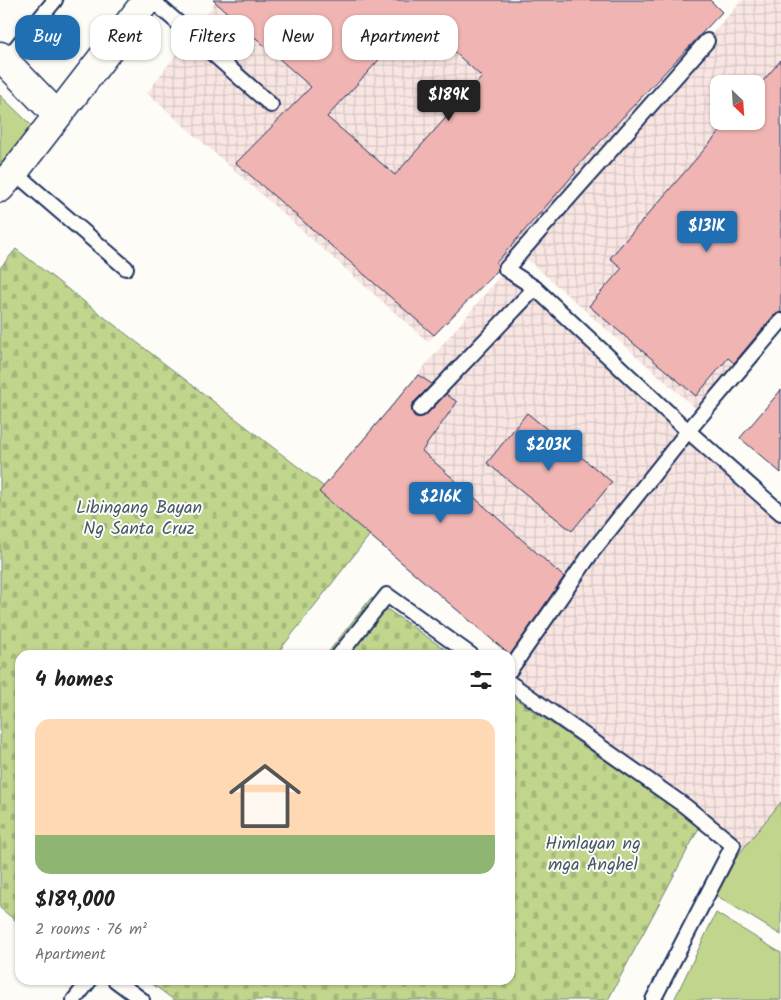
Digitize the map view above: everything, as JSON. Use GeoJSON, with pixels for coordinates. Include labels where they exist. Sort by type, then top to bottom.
{"type":"FeatureCollection","features":[{"type":"Feature","properties":{"kind":"main road"},"geometry":{"type":"LineString","coordinates":[[7,180],[147,0]]}},
{"type":"Feature","properties":{"kind":"main road"},"geometry":{"type":"LineString","coordinates":[[3,58],[57,115]]}},
{"type":"Feature","properties":{"kind":"lane"},"geometry":{"type":"LineString","coordinates":[[3,58],[56,0]]}},
{"type":"Feature","properties":{"kind":"lane"},"geometry":{"type":"LineString","coordinates":[[152,0],[271,105]]}},
{"type":"Feature","properties":{"kind":"lane"},"geometry":{"type":"LineString","coordinates":[[707,41],[506,269],[534,288],[688,431],[781,514]]}},
{"type":"Feature","properties":{"kind":"lane"},"geometry":{"type":"LineString","coordinates":[[7,180],[126,268]]}},
{"type":"Feature","properties":{"kind":"lane"},"geometry":{"type":"LineString","coordinates":[[420,409],[534,288]]}},
{"type":"Feature","properties":{"kind":"lane"},"geometry":{"type":"LineString","coordinates":[[515,663],[592,552],[688,431],[781,321]]}},
{"type":"Feature","properties":{"kind":"lane"},"geometry":{"type":"LineString","coordinates":[[343,650],[387,595],[463,650]]}},
{"type":"Feature","properties":{"kind":"lane"},"geometry":{"type":"LineString","coordinates":[[515,687],[685,806],[734,844],[654,1000]]}},
{"type":"Feature","properties":{"kind":"lane"},"geometry":{"type":"LineString","coordinates":[[74,1000],[86,985]]}},
{"type":"Feature","properties":{"kind":"lane"},"geometry":{"type":"LineString","coordinates":[[122,985],[142,1000]]}},
{"type":"Feature","properties":{"kind":"shaded area"},"geometry":{"type":"Polygon","coordinates":[[[217,0],[540,0],[645,97],[505,263],[428,342],[147,93],[172,60],[254,60],[254,15],[206,15],[217,0]]]}},
{"type":"Feature","properties":{"kind":"shaded area"},"geometry":{"type":"Polygon","coordinates":[[[742,0],[781,0],[781,321],[702,414],[520,253],[742,0]]]}},
{"type":"Feature","properties":{"kind":"shaded area"},"geometry":{"type":"Polygon","coordinates":[[[506,269],[781,513],[781,804],[747,851],[515,687],[515,678],[681,441],[516,661],[515,650],[503,650],[319,492],[506,269]]]}},
{"type":"Feature","properties":{"kind":"green space"},"geometry":{"type":"Polygon","coordinates":[[[0,95],[32,126],[0,165],[0,95]]]}},
{"type":"Feature","properties":{"kind":"green space","name":"Libingang Bayan Ng Santa Cruz"},"geometry":{"type":"Polygon","coordinates":[[[16,249],[376,527],[280,650],[15,650],[15,920],[0,908],[0,268],[16,249]]]}},
{"type":"Feature","properties":{"kind":"green space"},"geometry":{"type":"Polygon","coordinates":[[[371,598],[446,650],[330,650],[371,598]]]}},
{"type":"Feature","properties":{"kind":"green space","name":"Himlayan ng mga Anghel"},"geometry":{"type":"Polygon","coordinates":[[[515,698],[700,826],[608,1000],[174,1000],[154,985],[515,985],[515,698]]]}},
{"type":"Feature","properties":{"kind":"green space"},"geometry":{"type":"Polygon","coordinates":[[[781,802],[781,935],[709,891],[781,802]]]}},
{"type":"Feature","properties":{"kind":"green space"},"geometry":{"type":"Polygon","coordinates":[[[716,913],[781,953],[781,1000],[674,1000],[716,913]]]}},
{"type":"Feature","properties":{"kind":"building"},"geometry":{"type":"Polygon","coordinates":[[[213,0],[710,0],[722,12],[574,170],[576,172],[496,263],[499,265],[498,270],[434,335],[236,163],[311,87],[281,60],[332,60],[332,15],[264,15],[264,45],[254,36],[254,15],[230,15],[213,0]],[[342,15],[342,60],[379,60],[327,117],[395,175],[482,77],[458,55],[458,15],[342,15]]]}},
{"type":"Feature","properties":{"kind":"building"},"geometry":{"type":"Polygon","coordinates":[[[781,60],[781,312],[774,315],[734,363],[728,358],[696,396],[589,306],[622,268],[610,258],[721,130],[765,130],[765,79],[781,60]]]}},
{"type":"Feature","properties":{"kind":"building"},"geometry":{"type":"Polygon","coordinates":[[[418,375],[432,384],[413,403],[411,407],[414,416],[418,418],[426,415],[446,394],[457,402],[422,451],[564,577],[513,650],[504,650],[319,492],[418,375]]]}},
{"type":"Feature","properties":{"kind":"building"},"geometry":{"type":"Polygon","coordinates":[[[781,390],[781,473],[740,438],[781,390]]]}},
{"type":"Feature","properties":{"kind":"building"},"geometry":{"type":"Polygon","coordinates":[[[527,413],[612,482],[572,531],[487,463],[527,413]]]}}]}
